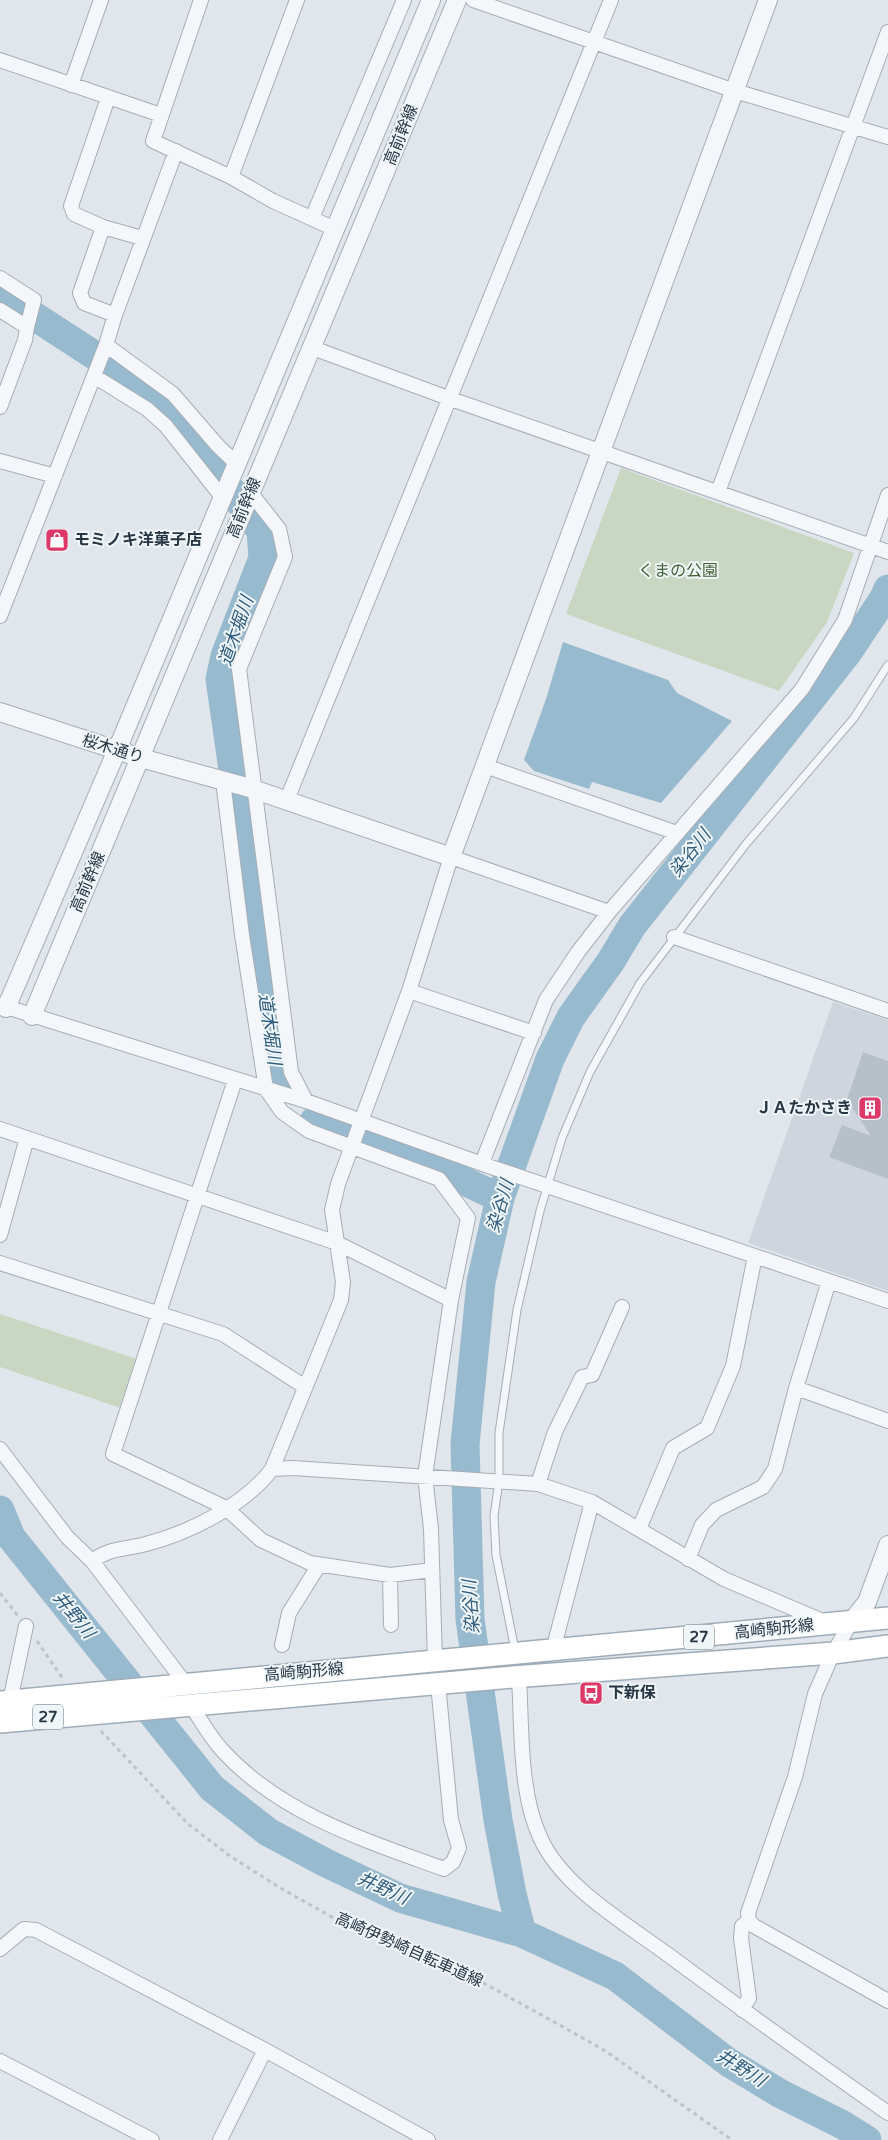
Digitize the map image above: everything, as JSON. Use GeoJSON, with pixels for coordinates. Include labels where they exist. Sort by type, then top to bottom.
{"type":"FeatureCollection","features":[{"type":"Feature","properties":{"kind":"main road","name":"高崎駒形線"},"geometry":{"type":"LineString","coordinates":[[513,1654],[888,1618]]}},
{"type":"Feature","properties":{"kind":"main road","name":"高崎駒形線"},"geometry":{"type":"LineString","coordinates":[[516,1677],[833,1653],[888,1646]]}},
{"type":"Feature","properties":{"kind":"main road","name":"27"},"geometry":{"type":"LineString","coordinates":[[438,1660],[513,1654]]}},
{"type":"Feature","properties":{"kind":"main road","name":"高崎駒形線"},"geometry":{"type":"LineString","coordinates":[[175,1684],[438,1660]]}},
{"type":"Feature","properties":{"kind":"main road","name":"27"},"geometry":{"type":"LineString","coordinates":[[443,1684],[516,1677]]}},
{"type":"Feature","properties":{"kind":"main road","name":"27"},"geometry":{"type":"LineString","coordinates":[[90,1706],[175,1684]]}},
{"type":"Feature","properties":{"kind":"main road","name":"高崎駒形線"},"geometry":{"type":"LineString","coordinates":[[186,1706],[443,1684]]}},
{"type":"Feature","properties":{"kind":"main road","name":"27"},"geometry":{"type":"LineString","coordinates":[[6,1711],[90,1706],[186,1706]]}},
{"type":"Feature","properties":{"kind":"street"},"geometry":{"type":"LineString","coordinates":[[71,85],[101,0]]}},
{"type":"Feature","properties":{"kind":"street"},"geometry":{"type":"LineString","coordinates":[[201,0],[153,141],[231,177],[274,201],[335,229]]}},
{"type":"Feature","properties":{"kind":"street"},"geometry":{"type":"LineString","coordinates":[[231,177],[297,0]]}},
{"type":"Feature","properties":{"kind":"street"},"geometry":{"type":"LineString","coordinates":[[312,218],[404,0]]}},
{"type":"Feature","properties":{"kind":"street","name":"高前幹線"},"geometry":{"type":"LineString","coordinates":[[3,1006],[117,750],[431,0]]}},
{"type":"Feature","properties":{"kind":"street","name":"高前幹線"},"geometry":{"type":"LineString","coordinates":[[32,1016],[141,758],[310,347],[358,239],[457,0]]}},
{"type":"Feature","properties":{"kind":"street"},"geometry":{"type":"LineString","coordinates":[[473,0],[734,91],[888,137]]}},
{"type":"Feature","properties":{"kind":"street"},"geometry":{"type":"LineString","coordinates":[[286,802],[451,399],[610,0]]}},
{"type":"Feature","properties":{"kind":"street"},"geometry":{"type":"LineString","coordinates":[[92,1562],[105,1552],[146,1544],[196,1527],[216,1517],[261,1483],[272,1469],[341,1300],[343,1282],[332,1210],[351,1145],[408,991],[452,857],[485,766],[768,0]]}},
{"type":"Feature","properties":{"kind":"street"},"geometry":{"type":"LineString","coordinates":[[718,492],[888,32]]}},
{"type":"Feature","properties":{"kind":"street"},"geometry":{"type":"LineString","coordinates":[[0,60],[161,115]]}},
{"type":"Feature","properties":{"kind":"street"},"geometry":{"type":"LineString","coordinates":[[108,98],[71,206],[74,214],[103,227],[142,238]]}},
{"type":"Feature","properties":{"kind":"street"},"geometry":{"type":"LineString","coordinates":[[0,616],[6,586],[55,476],[106,345],[142,238],[176,151]]}},
{"type":"Feature","properties":{"kind":"street"},"geometry":{"type":"LineString","coordinates":[[103,227],[80,293],[84,303],[115,315]]}},
{"type":"Feature","properties":{"kind":"street"},"geometry":{"type":"LineString","coordinates":[[0,278],[34,300],[34,306],[27,324],[25,340],[0,407]]}},
{"type":"Feature","properties":{"kind":"street"},"geometry":{"type":"LineString","coordinates":[[0,310],[27,324]]}},
{"type":"Feature","properties":{"kind":"street"},"geometry":{"type":"LineString","coordinates":[[106,345],[174,394],[218,446],[237,464]]}},
{"type":"Feature","properties":{"kind":"street"},"geometry":{"type":"LineString","coordinates":[[310,347],[451,399],[879,548]]}},
{"type":"Feature","properties":{"kind":"street"},"geometry":{"type":"LineString","coordinates":[[94,376],[147,409],[166,426],[222,498]]}},
{"type":"Feature","properties":{"kind":"street"},"geometry":{"type":"LineString","coordinates":[[0,461],[55,476]]}},
{"type":"Feature","properties":{"kind":"street"},"geometry":{"type":"LineString","coordinates":[[250,492],[279,529],[285,557],[239,669],[291,1072],[306,1102]]}},
{"type":"Feature","properties":{"kind":"street"},"geometry":{"type":"LineString","coordinates":[[485,1164],[505,1100],[546,1000],[608,912],[802,689],[845,620],[879,548],[888,495]]}},
{"type":"Feature","properties":{"kind":"street","name":"桜木通り"},"geometry":{"type":"LineString","coordinates":[[0,712],[141,758],[253,789]]}},
{"type":"Feature","properties":{"kind":"street"},"geometry":{"type":"LineString","coordinates":[[485,766],[677,833]]}},
{"type":"Feature","properties":{"kind":"street"},"geometry":{"type":"LineString","coordinates":[[225,781],[242,935],[266,1089],[282,1112],[309,1131],[439,1179],[468,1218],[451,1300],[429,1476],[432,1570],[438,1660]]}},
{"type":"Feature","properties":{"kind":"street"},"geometry":{"type":"LineString","coordinates":[[253,789],[608,912]]}},
{"type":"Feature","properties":{"kind":"street"},"geometry":{"type":"LineString","coordinates":[[674,937],[888,1011]]}},
{"type":"Feature","properties":{"kind":"street"},"geometry":{"type":"LineString","coordinates":[[408,991],[534,1033]]}},
{"type":"Feature","properties":{"kind":"street"},"geometry":{"type":"LineString","coordinates":[[3,1006],[306,1102],[360,1124],[485,1164],[888,1302]]}},
{"type":"Feature","properties":{"kind":"street"},"geometry":{"type":"LineString","coordinates":[[235,1080],[113,1454],[226,1508],[261,1540],[310,1564],[390,1575],[432,1570]]}},
{"type":"Feature","properties":{"kind":"street"},"geometry":{"type":"LineString","coordinates":[[0,1129],[337,1243],[451,1300]]}},
{"type":"Feature","properties":{"kind":"street"},"geometry":{"type":"LineString","coordinates":[[0,1235],[27,1138]]}},
{"type":"Feature","properties":{"kind":"street"},"geometry":{"type":"LineString","coordinates":[[639,1528],[673,1448],[707,1428],[733,1366],[755,1256]]}},
{"type":"Feature","properties":{"kind":"street"},"geometry":{"type":"LineString","coordinates":[[0,1263],[160,1312],[223,1334],[305,1386]]}},
{"type":"Feature","properties":{"kind":"street"},"geometry":{"type":"LineString","coordinates":[[688,1559],[702,1525],[716,1510],[763,1487],[775,1469],[796,1388],[829,1282]]}},
{"type":"Feature","properties":{"kind":"street"},"geometry":{"type":"LineString","coordinates":[[538,1484],[555,1432],[582,1377],[592,1375],[622,1307]]}},
{"type":"Feature","properties":{"kind":"street"},"geometry":{"type":"LineString","coordinates":[[796,1388],[888,1421]]}},
{"type":"Feature","properties":{"kind":"street"},"geometry":{"type":"LineString","coordinates":[[0,1449],[67,1537],[92,1562],[175,1684]]}},
{"type":"Feature","properties":{"kind":"street"},"geometry":{"type":"LineString","coordinates":[[272,1469],[293,1468],[538,1484],[592,1502],[724,1579],[829,1624]]}},
{"type":"Feature","properties":{"kind":"street"},"geometry":{"type":"LineString","coordinates":[[553,1650],[592,1502]]}},
{"type":"Feature","properties":{"kind":"street"},"geometry":{"type":"LineString","coordinates":[[888,1545],[867,1602],[852,1621],[833,1653],[816,1694],[795,1777],[750,1906],[749,1921],[754,1926],[888,2001]]}},
{"type":"Feature","properties":{"kind":"street"},"geometry":{"type":"LineString","coordinates":[[282,1645],[288,1613],[319,1565]]}},
{"type":"Feature","properties":{"kind":"street"},"geometry":{"type":"LineString","coordinates":[[390,1575],[391,1625]]}},
{"type":"Feature","properties":{"kind":"street"},"geometry":{"type":"LineString","coordinates":[[6,1711],[26,1626]]}},
{"type":"Feature","properties":{"kind":"street"},"geometry":{"type":"LineString","coordinates":[[516,1677],[528,1805],[540,1839],[559,1867],[584,1893],[742,2010],[888,2113]]}},
{"type":"Feature","properties":{"kind":"street"},"geometry":{"type":"LineString","coordinates":[[186,1706],[221,1749],[266,1789],[296,1808],[374,1844],[444,1869],[454,1862],[459,1848],[452,1820],[443,1684]]}},
{"type":"Feature","properties":{"kind":"street"},"geometry":{"type":"LineString","coordinates":[[742,2010],[750,1998],[741,1938],[742,1926],[749,1921]]}},
{"type":"Feature","properties":{"kind":"street"},"geometry":{"type":"LineString","coordinates":[[0,1949],[24,1929],[36,1930],[265,2050],[428,2140]]}},
{"type":"Feature","properties":{"kind":"street"},"geometry":{"type":"LineString","coordinates":[[220,2140],[265,2050]]}},
{"type":"Feature","properties":{"kind":"street"},"geometry":{"type":"LineString","coordinates":[[0,2061],[152,2140]]}},
{"type":"Feature","properties":{"kind":"lane"},"geometry":{"type":"LineString","coordinates":[[513,1654],[496,1555],[494,1516],[499,1433],[517,1310],[540,1211],[544,1185],[590,1072],[640,983],[746,844],[854,718],[888,665]]}},
{"type":"Feature","properties":{"kind":"path","name":"高崎伊勢崎自転車道線"},"geometry":{"type":"LineString","coordinates":[[90,1706],[188,1824],[230,1856],[282,1889],[350,1927],[467,1974],[604,2050],[732,2140]]}},
{"type":"Feature","properties":{"kind":"shaded area"},"geometry":{"type":"Polygon","coordinates":[[[833,1002],[888,1020],[888,1291],[748,1243],[833,1002]]]}},
{"type":"Feature","properties":{"kind":"green space","name":"くまの公園"},"geometry":{"type":"Polygon","coordinates":[[[621,468],[854,553],[827,622],[779,691],[566,614],[621,468]]]}},
{"type":"Feature","properties":{"kind":"green space"},"geometry":{"type":"Polygon","coordinates":[[[0,1314],[137,1359],[121,1408],[0,1367],[0,1314]]]}},
{"type":"Feature","properties":{"kind":"water"},"geometry":{"type":"Polygon","coordinates":[[[563,642],[668,680],[677,693],[732,721],[661,803],[592,782],[589,789],[534,771],[524,760],[546,699],[563,642]]]}},
{"type":"Feature","properties":{"kind":"building","name":"ＪＡたかさき"},"geometry":{"type":"Polygon","coordinates":[[[863,1052],[888,1061],[888,1179],[829,1157],[842,1125],[871,1136],[847,1100],[863,1052]]]}},
{"type":"Feature","properties":{"kind":"waterway","name":"道木堀川"},"geometry":{"type":"LineString","coordinates":[[0,294],[148,390],[176,416],[261,531],[263,558],[225,656],[220,679],[277,1076],[282,1085]]}},
{"type":"Feature","properties":{"kind":"waterway","name":"染谷川"},"geometry":{"type":"LineString","coordinates":[[522,1933],[512,1894],[498,1820],[470,1619],[465,1444],[481,1282],[500,1198],[550,1059],[571,1017],[611,961],[632,926],[848,652],[888,589]]}},
{"type":"Feature","properties":{"kind":"waterway","name":"道木堀川"},"geometry":{"type":"LineString","coordinates":[[314,1121],[447,1173],[500,1198]]}},
{"type":"Feature","properties":{"kind":"waterway","name":"井野川"},"geometry":{"type":"LineString","coordinates":[[0,1510],[11,1537],[212,1788],[268,1832],[326,1863],[400,1898],[522,1933],[615,1976],[728,2062],[781,2094],[843,2125],[867,2140]]}},
{"type":"Feature","properties":{"kind":"place","name":"モミノキ洋菓子店"},"geometry":{"type":"Point","coordinates":[57,540]}},
{"type":"Feature","properties":{"kind":"place","name":"ＪＡたかさき"},"geometry":{"type":"Point","coordinates":[870,1108]}},
{"type":"Feature","properties":{"kind":"place","name":"下新保"},"geometry":{"type":"Point","coordinates":[591,1693]}}]}
